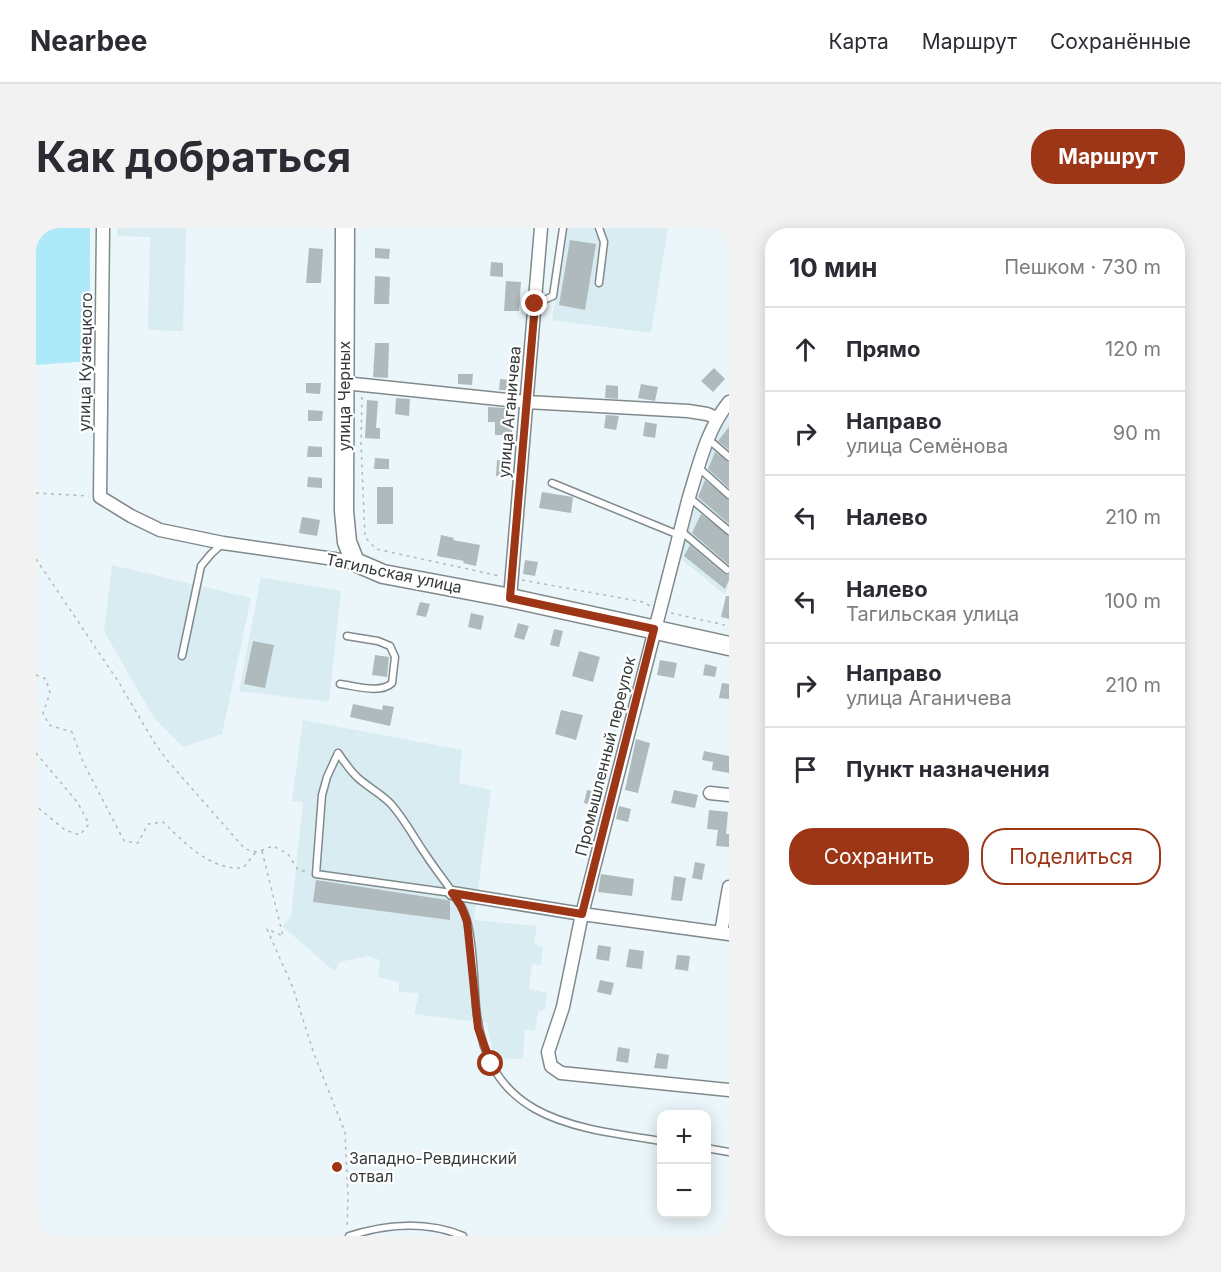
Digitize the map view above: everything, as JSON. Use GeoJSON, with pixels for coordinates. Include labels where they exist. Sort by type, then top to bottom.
{"type":"FeatureCollection","features":[{"type":"Feature","properties":{"kind":"main road","name":"улица Черных"},"geometry":{"type":"LineString","coordinates":[[345,228],[346,536],[355,562]]}},
{"type":"Feature","properties":{"kind":"main road","name":"Тагильская улица"},"geometry":{"type":"LineString","coordinates":[[355,562],[383,574],[510,598],[729,646]]}},
{"type":"Feature","properties":{"kind":"street","name":"улица Кузнецкого"},"geometry":{"type":"LineString","coordinates":[[100,497],[103,228]]}},
{"type":"Feature","properties":{"kind":"street","name":"улица Аганичева"},"geometry":{"type":"LineString","coordinates":[[510,598],[541,228]]}},
{"type":"Feature","properties":{"kind":"street"},"geometry":{"type":"LineString","coordinates":[[344,383],[527,402],[707,414],[724,412]]}},
{"type":"Feature","properties":{"kind":"street","name":"Промышленный переулок"},"geometry":{"type":"LineString","coordinates":[[724,412],[708,439],[689,497],[582,914],[563,1007],[548,1052],[551,1066],[561,1073],[729,1090]]}},
{"type":"Feature","properties":{"kind":"street","name":"Тагильская улица"},"geometry":{"type":"LineString","coordinates":[[100,497],[160,530],[223,543],[355,562]]}},
{"type":"Feature","properties":{"kind":"street"},"geometry":{"type":"LineString","coordinates":[[710,793],[729,795]]}},
{"type":"Feature","properties":{"kind":"street"},"geometry":{"type":"LineString","coordinates":[[452,893],[582,914],[725,933],[729,887]]}},
{"type":"Feature","properties":{"kind":"lane"},"geometry":{"type":"LineString","coordinates":[[535,304],[553,296],[563,228]]}},
{"type":"Feature","properties":{"kind":"lane"},"geometry":{"type":"LineString","coordinates":[[599,228],[604,242],[599,283]]}},
{"type":"Feature","properties":{"kind":"lane"},"geometry":{"type":"LineString","coordinates":[[708,439],[729,457]]}},
{"type":"Feature","properties":{"kind":"lane"},"geometry":{"type":"LineString","coordinates":[[698,468],[729,495]]}},
{"type":"Feature","properties":{"kind":"lane"},"geometry":{"type":"LineString","coordinates":[[552,483],[680,533],[727,570]]}},
{"type":"Feature","properties":{"kind":"lane"},"geometry":{"type":"LineString","coordinates":[[689,497],[729,531]]}},
{"type":"Feature","properties":{"kind":"lane"},"geometry":{"type":"LineString","coordinates":[[182,656],[201,566],[223,543]]}},
{"type":"Feature","properties":{"kind":"lane"},"geometry":{"type":"LineString","coordinates":[[340,684],[387,688],[392,683],[395,657],[390,646],[386,643],[347,636]]}},
{"type":"Feature","properties":{"kind":"lane"},"geometry":{"type":"LineString","coordinates":[[452,893],[316,874],[322,795],[338,753],[356,777],[373,788],[396,810],[461,906],[467,921],[478,1028],[491,1064],[504,1085],[523,1102],[552,1117],[597,1131],[657,1140]]}},
{"type":"Feature","properties":{"kind":"lane"},"geometry":{"type":"LineString","coordinates":[[711,1149],[729,1152]]}},
{"type":"Feature","properties":{"kind":"lane"},"geometry":{"type":"LineString","coordinates":[[348,1236],[384,1228],[415,1226],[434,1227],[464,1236]]}},
{"type":"Feature","properties":{"kind":"path"},"geometry":{"type":"LineString","coordinates":[[362,385],[365,537],[376,549],[643,603],[688,618],[729,626]]}},
{"type":"Feature","properties":{"kind":"path"},"geometry":{"type":"LineString","coordinates":[[36,493],[100,497]]}},
{"type":"Feature","properties":{"kind":"path"},"geometry":{"type":"LineString","coordinates":[[36,559],[118,681],[167,760],[244,849],[257,852]]}},
{"type":"Feature","properties":{"kind":"path"},"geometry":{"type":"LineString","coordinates":[[36,675],[45,679],[50,693],[43,713],[49,726],[72,732],[83,762],[124,841],[138,843],[148,824],[163,822],[184,842],[213,864],[231,869],[243,868],[257,852],[273,846],[288,854],[298,870],[316,874]]}},
{"type":"Feature","properties":{"kind":"path"},"geometry":{"type":"LineString","coordinates":[[36,753],[78,803],[89,824],[80,835],[65,830],[36,806]]}},
{"type":"Feature","properties":{"kind":"path"},"geometry":{"type":"LineString","coordinates":[[262,850],[283,936],[267,929],[293,988],[314,1054],[345,1132],[348,1236]]}},
{"type":"Feature","properties":{"kind":"shaded area"},"geometry":{"type":"Polygon","coordinates":[[[36,228],[90,228],[90,361],[36,365],[36,228]]]}},
{"type":"Feature","properties":{"kind":"shaded area"},"geometry":{"type":"Polygon","coordinates":[[[117,228],[186,228],[183,331],[148,330],[150,237],[117,236],[117,228]]]}},
{"type":"Feature","properties":{"kind":"shaded area"},"geometry":{"type":"Polygon","coordinates":[[[567,228],[668,228],[651,333],[552,320],[567,228]]]}},
{"type":"Feature","properties":{"kind":"shaded area"},"geometry":{"type":"Polygon","coordinates":[[[729,413],[729,583],[725,595],[680,558],[713,446],[723,420],[729,413]]]}},
{"type":"Feature","properties":{"kind":"shaded area"},"geometry":{"type":"Polygon","coordinates":[[[112,565],[251,598],[222,734],[183,747],[154,718],[104,631],[112,565]]]}},
{"type":"Feature","properties":{"kind":"shaded area"},"geometry":{"type":"Polygon","coordinates":[[[261,577],[341,591],[329,702],[239,691],[261,577]]]}},
{"type":"Feature","properties":{"kind":"shaded area"},"geometry":{"type":"Polygon","coordinates":[[[303,720],[462,750],[459,783],[491,790],[474,920],[537,926],[534,945],[543,947],[541,965],[532,964],[529,989],[547,993],[545,1010],[538,1011],[535,1031],[525,1029],[523,1059],[494,1058],[487,1023],[414,1014],[419,993],[399,992],[399,982],[378,977],[380,960],[368,956],[340,962],[334,971],[282,926],[291,917],[303,802],[292,801],[303,720]]]}},
{"type":"Feature","properties":{"kind":"building"},"geometry":{"type":"Polygon","coordinates":[[[570,240],[596,244],[585,310],[559,305],[570,240]]]}},
{"type":"Feature","properties":{"kind":"building"},"geometry":{"type":"Polygon","coordinates":[[[309,248],[323,249],[321,283],[306,283],[309,248]]]}},
{"type":"Feature","properties":{"kind":"building"},"geometry":{"type":"Polygon","coordinates":[[[375,248],[390,249],[389,259],[375,258],[375,248]]]}},
{"type":"Feature","properties":{"kind":"building"},"geometry":{"type":"Polygon","coordinates":[[[491,262],[503,263],[503,277],[490,276],[491,262]]]}},
{"type":"Feature","properties":{"kind":"building"},"geometry":{"type":"Polygon","coordinates":[[[375,276],[390,277],[389,304],[374,304],[375,276]]]}},
{"type":"Feature","properties":{"kind":"building"},"geometry":{"type":"Polygon","coordinates":[[[506,281],[521,282],[519,311],[504,311],[506,281]]]}},
{"type":"Feature","properties":{"kind":"building"},"geometry":{"type":"Polygon","coordinates":[[[375,343],[389,343],[388,378],[373,377],[375,343]]]}},
{"type":"Feature","properties":{"kind":"building"},"geometry":{"type":"Polygon","coordinates":[[[714,368],[725,379],[713,392],[701,381],[714,368]]]}},
{"type":"Feature","properties":{"kind":"building"},"geometry":{"type":"Polygon","coordinates":[[[458,374],[473,374],[472,385],[458,384],[458,374]]]}},
{"type":"Feature","properties":{"kind":"building"},"geometry":{"type":"Polygon","coordinates":[[[500,379],[514,380],[514,390],[499,390],[500,379]]]}},
{"type":"Feature","properties":{"kind":"building"},"geometry":{"type":"Polygon","coordinates":[[[306,383],[321,383],[320,394],[306,393],[306,383]]]}},
{"type":"Feature","properties":{"kind":"building"},"geometry":{"type":"Polygon","coordinates":[[[641,384],[658,387],[655,401],[638,398],[641,384]]]}},
{"type":"Feature","properties":{"kind":"building"},"geometry":{"type":"Polygon","coordinates":[[[606,385],[618,386],[618,399],[605,398],[606,385]]]}},
{"type":"Feature","properties":{"kind":"building"},"geometry":{"type":"Polygon","coordinates":[[[396,398],[410,399],[409,416],[395,414],[396,398]]]}},
{"type":"Feature","properties":{"kind":"building"},"geometry":{"type":"Polygon","coordinates":[[[367,400],[378,401],[376,428],[380,428],[380,439],[365,438],[367,400]]]}},
{"type":"Feature","properties":{"kind":"building"},"geometry":{"type":"Polygon","coordinates":[[[488,407],[507,408],[506,415],[512,415],[512,435],[495,435],[495,422],[488,422],[488,407]]]}},
{"type":"Feature","properties":{"kind":"building"},"geometry":{"type":"Polygon","coordinates":[[[308,410],[323,411],[322,421],[308,421],[308,410]]]}},
{"type":"Feature","properties":{"kind":"building"},"geometry":{"type":"Polygon","coordinates":[[[606,415],[619,416],[616,430],[604,428],[606,415]]]}},
{"type":"Feature","properties":{"kind":"building"},"geometry":{"type":"Polygon","coordinates":[[[645,422],[657,424],[655,438],[643,436],[645,422]]]}},
{"type":"Feature","properties":{"kind":"building"},"geometry":{"type":"Polygon","coordinates":[[[729,427],[729,450],[718,441],[729,427]]]}},
{"type":"Feature","properties":{"kind":"building"},"geometry":{"type":"Polygon","coordinates":[[[308,446],[322,447],[322,457],[307,457],[308,446]]]}},
{"type":"Feature","properties":{"kind":"building"},"geometry":{"type":"Polygon","coordinates":[[[715,452],[729,462],[729,488],[708,469],[715,452]]]}},
{"type":"Feature","properties":{"kind":"building"},"geometry":{"type":"Polygon","coordinates":[[[375,458],[389,459],[389,469],[374,469],[375,458]]]}},
{"type":"Feature","properties":{"kind":"building"},"geometry":{"type":"Polygon","coordinates":[[[497,460],[509,461],[509,476],[496,476],[497,460]]]}},
{"type":"Feature","properties":{"kind":"building"},"geometry":{"type":"Polygon","coordinates":[[[308,477],[322,478],[322,488],[307,487],[308,477]]]}},
{"type":"Feature","properties":{"kind":"building"},"geometry":{"type":"Polygon","coordinates":[[[705,480],[729,500],[729,524],[698,497],[705,480]]]}},
{"type":"Feature","properties":{"kind":"building"},"geometry":{"type":"Polygon","coordinates":[[[377,487],[393,487],[393,524],[377,524],[377,487]]]}},
{"type":"Feature","properties":{"kind":"building"},"geometry":{"type":"Polygon","coordinates":[[[542,492],[573,497],[571,513],[539,508],[542,492]]]}},
{"type":"Feature","properties":{"kind":"building"},"geometry":{"type":"Polygon","coordinates":[[[701,514],[729,536],[729,565],[692,533],[701,514]]]}},
{"type":"Feature","properties":{"kind":"building"},"geometry":{"type":"Polygon","coordinates":[[[302,517],[320,520],[317,536],[299,533],[302,517]]]}},
{"type":"Feature","properties":{"kind":"building"},"geometry":{"type":"Polygon","coordinates":[[[441,535],[454,538],[453,540],[480,545],[476,566],[463,563],[464,561],[437,556],[441,535]]]}},
{"type":"Feature","properties":{"kind":"building"},"geometry":{"type":"Polygon","coordinates":[[[690,545],[724,574],[729,575],[725,589],[684,556],[690,545]]]}},
{"type":"Feature","properties":{"kind":"building"},"geometry":{"type":"Polygon","coordinates":[[[525,560],[538,562],[535,576],[523,574],[525,560]]]}},
{"type":"Feature","properties":{"kind":"building"},"geometry":{"type":"Polygon","coordinates":[[[726,596],[729,596],[729,619],[721,617],[726,596]]]}},
{"type":"Feature","properties":{"kind":"building"},"geometry":{"type":"Polygon","coordinates":[[[420,602],[430,604],[426,617],[416,615],[420,602]]]}},
{"type":"Feature","properties":{"kind":"building"},"geometry":{"type":"Polygon","coordinates":[[[471,613],[484,616],[481,630],[468,627],[471,613]]]}},
{"type":"Feature","properties":{"kind":"building"},"geometry":{"type":"Polygon","coordinates":[[[518,623],[529,626],[524,640],[514,637],[518,623]]]}},
{"type":"Feature","properties":{"kind":"building"},"geometry":{"type":"Polygon","coordinates":[[[554,629],[563,631],[559,647],[550,645],[554,629]]]}},
{"type":"Feature","properties":{"kind":"building"},"geometry":{"type":"Polygon","coordinates":[[[253,641],[274,645],[265,688],[244,684],[253,641]]]}},
{"type":"Feature","properties":{"kind":"building"},"geometry":{"type":"Polygon","coordinates":[[[579,651],[600,657],[593,682],[572,676],[579,651]]]}},
{"type":"Feature","properties":{"kind":"building"},"geometry":{"type":"Polygon","coordinates":[[[375,655],[389,657],[387,677],[372,675],[375,655]]]}},
{"type":"Feature","properties":{"kind":"building"},"geometry":{"type":"Polygon","coordinates":[[[660,660],[677,663],[674,678],[657,675],[660,660]]]}},
{"type":"Feature","properties":{"kind":"building"},"geometry":{"type":"Polygon","coordinates":[[[705,664],[717,667],[715,677],[703,675],[705,664]]]}},
{"type":"Feature","properties":{"kind":"building"},"geometry":{"type":"Polygon","coordinates":[[[722,683],[729,684],[729,699],[719,698],[722,683]]]}},
{"type":"Feature","properties":{"kind":"building"},"geometry":{"type":"Polygon","coordinates":[[[353,704],[382,710],[383,705],[394,707],[390,726],[350,717],[353,704]]]}},
{"type":"Feature","properties":{"kind":"building"},"geometry":{"type":"Polygon","coordinates":[[[561,710],[583,715],[576,740],[555,734],[561,710]]]}},
{"type":"Feature","properties":{"kind":"building"},"geometry":{"type":"Polygon","coordinates":[[[636,739],[650,743],[638,793],[625,790],[636,739]]]}},
{"type":"Feature","properties":{"kind":"building"},"geometry":{"type":"Polygon","coordinates":[[[704,751],[729,756],[729,773],[712,770],[713,762],[702,760],[704,751]]]}},
{"type":"Feature","properties":{"kind":"building"},"geometry":{"type":"Polygon","coordinates":[[[587,790],[600,793],[597,806],[584,803],[587,790]]]}},
{"type":"Feature","properties":{"kind":"building"},"geometry":{"type":"Polygon","coordinates":[[[674,790],[698,795],[695,808],[671,803],[674,790]]]}},
{"type":"Feature","properties":{"kind":"building"},"geometry":{"type":"Polygon","coordinates":[[[619,806],[631,809],[628,822],[616,819],[619,806]]]}},
{"type":"Feature","properties":{"kind":"building"},"geometry":{"type":"Polygon","coordinates":[[[709,810],[728,812],[726,834],[729,834],[729,847],[716,846],[718,830],[707,829],[709,810]]]}},
{"type":"Feature","properties":{"kind":"building"},"geometry":{"type":"Polygon","coordinates":[[[695,862],[705,864],[702,880],[692,878],[695,862]]]}},
{"type":"Feature","properties":{"kind":"building"},"geometry":{"type":"Polygon","coordinates":[[[601,874],[634,879],[632,896],[598,892],[601,874]]]}},
{"type":"Feature","properties":{"kind":"building"},"geometry":{"type":"Polygon","coordinates":[[[674,876],[686,878],[682,901],[671,900],[674,876]]]}},
{"type":"Feature","properties":{"kind":"building"},"geometry":{"type":"Polygon","coordinates":[[[316,880],[447,900],[450,901],[450,920],[313,902],[316,880]]]}},
{"type":"Feature","properties":{"kind":"building"},"geometry":{"type":"Polygon","coordinates":[[[598,945],[611,947],[609,961],[596,959],[598,945]]]}},
{"type":"Feature","properties":{"kind":"building"},"geometry":{"type":"Polygon","coordinates":[[[629,949],[644,951],[642,969],[626,967],[629,949]]]}},
{"type":"Feature","properties":{"kind":"building"},"geometry":{"type":"Polygon","coordinates":[[[677,955],[690,956],[688,971],[675,969],[677,955]]]}},
{"type":"Feature","properties":{"kind":"building"},"geometry":{"type":"Polygon","coordinates":[[[600,980],[614,983],[611,995],[597,992],[600,980]]]}},
{"type":"Feature","properties":{"kind":"building"},"geometry":{"type":"Polygon","coordinates":[[[618,1047],[630,1049],[628,1063],[616,1061],[618,1047]]]}},
{"type":"Feature","properties":{"kind":"building"},"geometry":{"type":"Polygon","coordinates":[[[657,1053],[669,1055],[667,1069],[654,1068],[657,1053]]]}},
{"type":"Feature","properties":{"kind":"place","name":"Западно-Ревдинский отвал"},"geometry":{"type":"Point","coordinates":[337,1167]}},
{"type":"Feature","properties":{"kind":"route"},"geometry":{"type":"LineString","coordinates":[[491,1064],[478,1028],[467,921],[452,893],[582,914],[654,629],[510,598],[535,304]]}}]}
